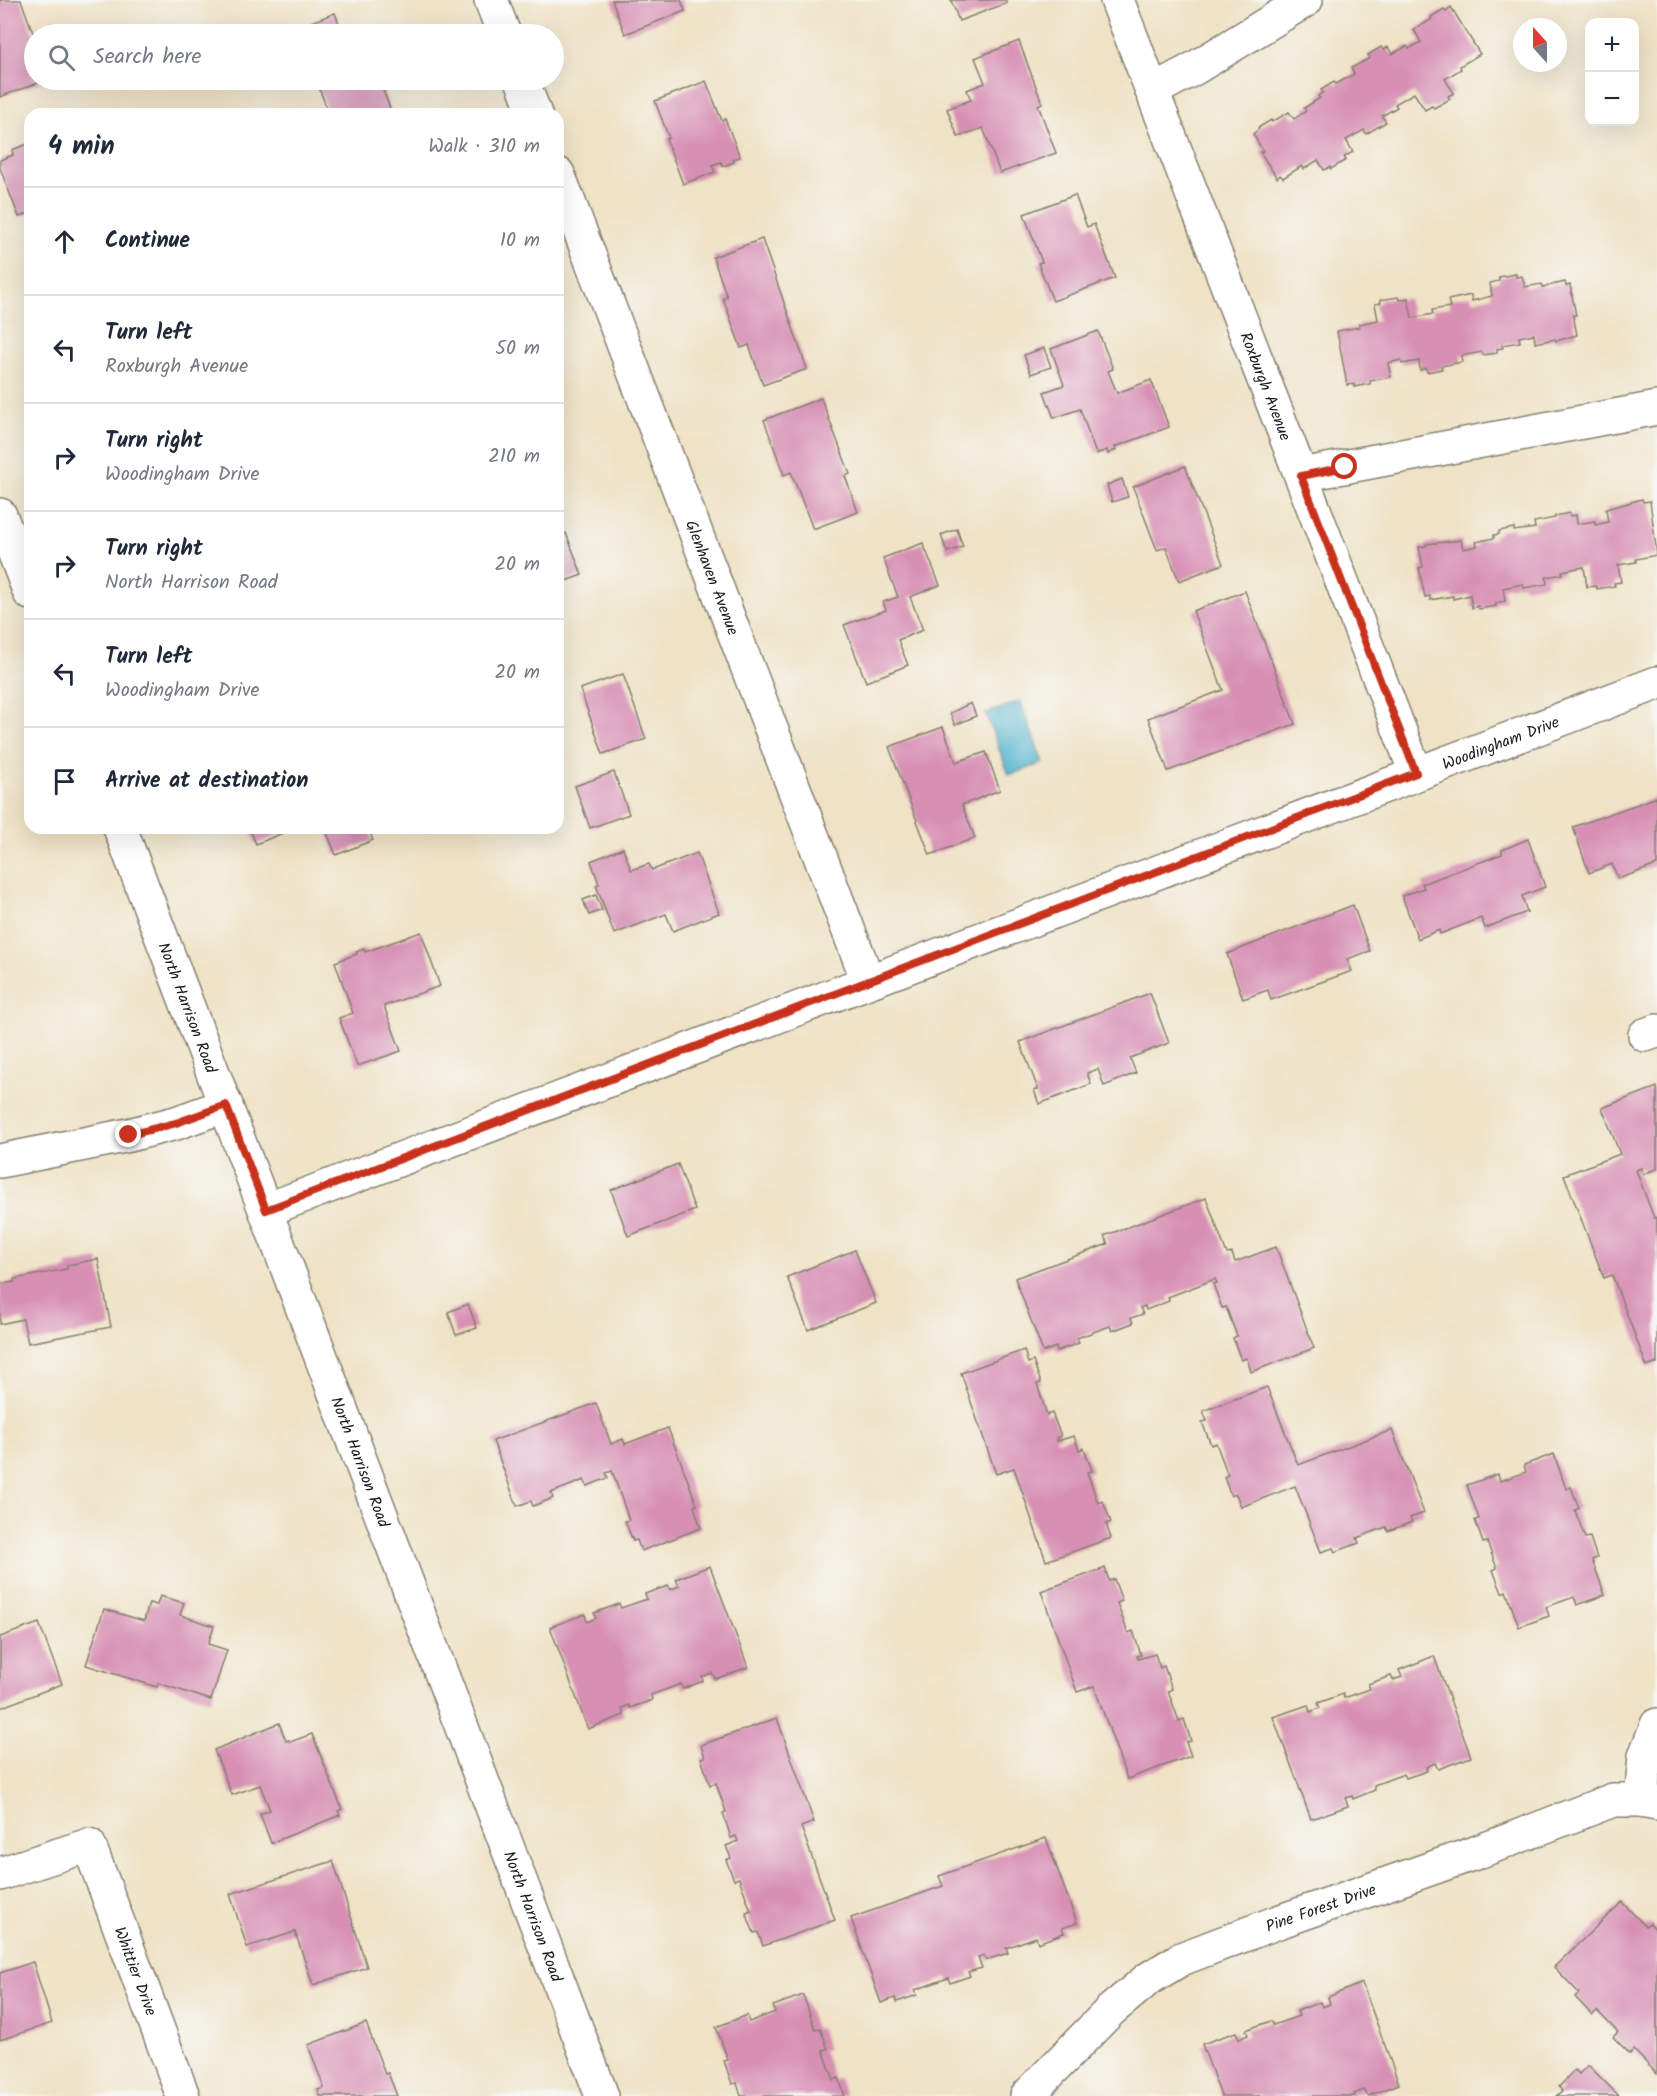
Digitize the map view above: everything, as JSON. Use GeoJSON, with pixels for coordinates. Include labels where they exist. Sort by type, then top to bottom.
{"type":"FeatureCollection","features":[{"type":"Feature","properties":{"kind":"street"},"geometry":{"type":"LineString","coordinates":[[491,0],[500,24]]}},
{"type":"Feature","properties":{"kind":"street","name":"Roxburgh Avenue"},"geometry":{"type":"LineString","coordinates":[[1117,0],[1416,773]]}},
{"type":"Feature","properties":{"kind":"street"},"geometry":{"type":"LineString","coordinates":[[1152,91],[1195,68],[1306,0]]}},
{"type":"Feature","properties":{"kind":"street"},"geometry":{"type":"LineString","coordinates":[[526,90],[533,108]]}},
{"type":"Feature","properties":{"kind":"street","name":"Glenhaven Avenue"},"geometry":{"type":"LineString","coordinates":[[564,190],[868,981]]}},
{"type":"Feature","properties":{"kind":"street"},"geometry":{"type":"LineString","coordinates":[[1301,476],[1657,408]]}},
{"type":"Feature","properties":{"kind":"street"},"geometry":{"type":"LineString","coordinates":[[0,515],[24,577]]}},
{"type":"Feature","properties":{"kind":"street","name":"Woodingham Drive"},"geometry":{"type":"LineString","coordinates":[[266,1210],[1657,683]]}},
{"type":"Feature","properties":{"kind":"street","name":"North Harrison Road"},"geometry":{"type":"LineString","coordinates":[[122,834],[602,2096]]}},
{"type":"Feature","properties":{"kind":"street"},"geometry":{"type":"LineString","coordinates":[[0,1161],[129,1135],[176,1123],[226,1105]]}},
{"type":"Feature","properties":{"kind":"street"},"geometry":{"type":"LineString","coordinates":[[1649,1801],[1645,1756],[1657,1725]]}},
{"type":"Feature","properties":{"kind":"street","name":"Pine Forest Drive"},"geometry":{"type":"LineString","coordinates":[[1027,2096],[1110,2011],[1148,1979],[1181,1959],[1478,1851],[1586,1809],[1613,1800],[1649,1801]]}},
{"type":"Feature","properties":{"kind":"street","name":"Whittier Drive"},"geometry":{"type":"LineString","coordinates":[[0,1874],[89,1845],[183,2096]]}},
{"type":"Feature","properties":{"kind":"water"},"geometry":{"type":"Polygon","coordinates":[[[1020,701],[1043,763],[1009,775],[986,714],[1020,701]]]}},
{"type":"Feature","properties":{"kind":"building"},"geometry":{"type":"Polygon","coordinates":[[[0,0],[21,0],[30,24],[24,24],[24,88],[0,97],[0,0]]]}},
{"type":"Feature","properties":{"kind":"building"},"geometry":{"type":"Polygon","coordinates":[[[612,0],[681,0],[685,11],[625,34],[612,0]]]}},
{"type":"Feature","properties":{"kind":"building"},"geometry":{"type":"Polygon","coordinates":[[[951,0],[1006,0],[1007,3],[959,21],[951,0]]]}},
{"type":"Feature","properties":{"kind":"building"},"geometry":{"type":"Polygon","coordinates":[[[1451,7],[1480,54],[1460,66],[1461,69],[1445,79],[1454,93],[1448,96],[1450,99],[1425,110],[1414,93],[1395,104],[1397,107],[1382,116],[1386,122],[1366,134],[1364,130],[1346,140],[1353,152],[1344,157],[1346,160],[1331,169],[1330,167],[1324,170],[1318,160],[1304,169],[1302,166],[1283,178],[1280,175],[1277,178],[1260,152],[1263,151],[1253,134],[1258,128],[1289,112],[1294,119],[1306,111],[1304,108],[1320,98],[1318,96],[1323,92],[1321,90],[1354,74],[1351,68],[1370,58],[1368,55],[1381,47],[1383,50],[1388,47],[1392,54],[1407,46],[1409,49],[1421,42],[1414,30],[1432,19],[1431,17],[1451,7]]]}},
{"type":"Feature","properties":{"kind":"building"},"geometry":{"type":"Polygon","coordinates":[[[335,13],[339,24],[306,24],[335,13]]]}},
{"type":"Feature","properties":{"kind":"building"},"geometry":{"type":"Polygon","coordinates":[[[1019,41],[1042,103],[1038,105],[1056,153],[1000,173],[983,128],[958,137],[947,109],[971,100],[967,90],[985,83],[975,58],[1019,41]]]}},
{"type":"Feature","properties":{"kind":"building"},"geometry":{"type":"Polygon","coordinates":[[[706,81],[722,121],[725,119],[740,157],[723,166],[721,162],[712,165],[715,172],[683,184],[655,101],[706,81]]]}},
{"type":"Feature","properties":{"kind":"building"},"geometry":{"type":"Polygon","coordinates":[[[320,90],[383,90],[390,108],[327,108],[320,90]]]}},
{"type":"Feature","properties":{"kind":"building"},"geometry":{"type":"Polygon","coordinates":[[[24,145],[24,215],[19,217],[0,168],[0,160],[13,155],[12,150],[24,145]]]}},
{"type":"Feature","properties":{"kind":"building"},"geometry":{"type":"Polygon","coordinates":[[[1075,195],[1087,227],[1094,224],[1115,278],[1053,301],[1038,263],[1042,262],[1024,214],[1075,195]]]}},
{"type":"Feature","properties":{"kind":"building"},"geometry":{"type":"Polygon","coordinates":[[[762,239],[807,369],[763,385],[749,345],[741,348],[723,298],[727,297],[713,257],[762,239]]]}},
{"type":"Feature","properties":{"kind":"building"},"geometry":{"type":"Polygon","coordinates":[[[1516,274],[1516,277],[1522,276],[1525,287],[1542,284],[1543,287],[1565,282],[1566,286],[1570,285],[1577,335],[1556,341],[1555,339],[1535,343],[1534,334],[1519,337],[1520,342],[1502,345],[1503,348],[1497,349],[1497,353],[1483,355],[1482,352],[1461,356],[1462,362],[1441,366],[1442,369],[1427,372],[1426,368],[1420,370],[1419,361],[1402,364],[1401,360],[1388,363],[1391,377],[1354,387],[1354,384],[1347,385],[1337,331],[1360,327],[1359,324],[1378,320],[1375,304],[1381,303],[1380,300],[1408,298],[1412,318],[1433,314],[1432,310],[1450,307],[1448,300],[1471,295],[1472,301],[1492,296],[1490,283],[1499,281],[1499,277],[1516,274]]]}},
{"type":"Feature","properties":{"kind":"building"},"geometry":{"type":"Polygon","coordinates":[[[1098,331],[1113,369],[1108,371],[1117,393],[1151,380],[1169,427],[1115,447],[1116,450],[1108,454],[1107,450],[1096,454],[1080,409],[1054,418],[1044,392],[1064,385],[1051,349],[1098,331]]]}},
{"type":"Feature","properties":{"kind":"building"},"geometry":{"type":"Polygon","coordinates":[[[1044,348],[1051,367],[1031,374],[1024,355],[1044,348]]]}},
{"type":"Feature","properties":{"kind":"building"},"geometry":{"type":"Polygon","coordinates":[[[821,398],[850,474],[845,476],[858,512],[813,529],[791,472],[784,475],[764,420],[821,398]]]}},
{"type":"Feature","properties":{"kind":"building"},"geometry":{"type":"Polygon","coordinates":[[[1185,466],[1223,564],[1179,581],[1166,547],[1157,550],[1133,487],[1185,466]]]}},
{"type":"Feature","properties":{"kind":"building"},"geometry":{"type":"Polygon","coordinates":[[[1122,479],[1128,497],[1112,502],[1107,485],[1122,479]]]}},
{"type":"Feature","properties":{"kind":"building"},"geometry":{"type":"Polygon","coordinates":[[[1642,499],[1643,502],[1650,501],[1657,555],[1618,565],[1621,582],[1614,583],[1615,586],[1597,589],[1596,586],[1587,587],[1584,567],[1546,577],[1547,584],[1524,588],[1523,584],[1503,588],[1505,601],[1496,603],[1496,606],[1472,608],[1470,595],[1453,599],[1453,596],[1430,600],[1430,596],[1425,597],[1419,568],[1423,567],[1419,547],[1426,546],[1426,544],[1461,540],[1463,549],[1477,546],[1476,542],[1494,538],[1499,531],[1535,528],[1534,522],[1569,513],[1570,516],[1576,515],[1577,524],[1595,521],[1595,525],[1608,522],[1606,509],[1642,499]]]}},
{"type":"Feature","properties":{"kind":"building"},"geometry":{"type":"Polygon","coordinates":[[[957,529],[963,547],[947,552],[941,535],[957,529]]]}},
{"type":"Feature","properties":{"kind":"building"},"geometry":{"type":"Polygon","coordinates":[[[566,533],[582,575],[564,582],[564,534],[566,533]]]}},
{"type":"Feature","properties":{"kind":"building"},"geometry":{"type":"Polygon","coordinates":[[[923,543],[940,585],[910,597],[923,630],[898,640],[908,665],[866,682],[844,625],[886,610],[883,602],[898,597],[883,558],[923,543]]]}},
{"type":"Feature","properties":{"kind":"building"},"geometry":{"type":"Polygon","coordinates":[[[1245,591],[1295,724],[1168,771],[1148,718],[1223,690],[1193,611],[1245,591]]]}},
{"type":"Feature","properties":{"kind":"building"},"geometry":{"type":"Polygon","coordinates":[[[623,674],[646,739],[603,754],[580,689],[623,674]]]}},
{"type":"Feature","properties":{"kind":"building"},"geometry":{"type":"Polygon","coordinates":[[[971,703],[976,716],[955,725],[950,713],[971,703]]]}},
{"type":"Feature","properties":{"kind":"building"},"geometry":{"type":"Polygon","coordinates":[[[943,727],[956,762],[986,752],[1000,790],[962,805],[975,838],[930,855],[889,747],[943,727]]]}},
{"type":"Feature","properties":{"kind":"building"},"geometry":{"type":"Polygon","coordinates":[[[614,772],[629,814],[590,828],[575,786],[614,772]]]}},
{"type":"Feature","properties":{"kind":"building"},"geometry":{"type":"Polygon","coordinates":[[[1657,797],[1657,865],[1618,879],[1612,864],[1589,873],[1573,827],[1657,797]]]}},
{"type":"Feature","properties":{"kind":"building"},"geometry":{"type":"Polygon","coordinates":[[[252,834],[280,834],[256,844],[252,834]]]}},
{"type":"Feature","properties":{"kind":"building"},"geometry":{"type":"Polygon","coordinates":[[[327,834],[370,834],[373,840],[336,855],[327,834]]]}},
{"type":"Feature","properties":{"kind":"building"},"geometry":{"type":"Polygon","coordinates":[[[1528,839],[1545,887],[1522,896],[1527,912],[1485,928],[1481,918],[1440,934],[1439,930],[1418,939],[1402,896],[1424,888],[1422,884],[1502,854],[1502,850],[1528,839]]]}},
{"type":"Feature","properties":{"kind":"building"},"geometry":{"type":"Polygon","coordinates":[[[623,848],[631,870],[649,864],[652,870],[697,853],[719,913],[673,931],[666,914],[614,934],[596,885],[599,884],[591,861],[623,848]]]}},
{"type":"Feature","properties":{"kind":"building"},"geometry":{"type":"Polygon","coordinates":[[[596,895],[602,910],[589,915],[583,900],[596,895]]]}},
{"type":"Feature","properties":{"kind":"building"},"geometry":{"type":"Polygon","coordinates":[[[1353,905],[1370,951],[1347,959],[1352,971],[1271,1000],[1268,990],[1243,999],[1227,954],[1353,905]]]}},
{"type":"Feature","properties":{"kind":"building"},"geometry":{"type":"Polygon","coordinates":[[[421,932],[440,986],[384,1006],[401,1051],[357,1066],[339,1018],[353,1013],[335,962],[364,949],[365,952],[421,932]]]}},
{"type":"Feature","properties":{"kind":"building"},"geometry":{"type":"Polygon","coordinates":[[[1150,993],[1169,1043],[1130,1058],[1136,1073],[1104,1086],[1098,1069],[1087,1073],[1091,1084],[1039,1104],[1034,1090],[1038,1089],[1020,1042],[1150,993]]]}},
{"type":"Feature","properties":{"kind":"building"},"geometry":{"type":"Polygon","coordinates":[[[1657,1087],[1657,1169],[1643,1174],[1641,1168],[1636,1170],[1654,1218],[1657,1217],[1657,1363],[1647,1367],[1612,1275],[1604,1278],[1564,1175],[1620,1154],[1602,1108],[1657,1087]]]}},
{"type":"Feature","properties":{"kind":"building"},"geometry":{"type":"Polygon","coordinates":[[[678,1164],[695,1210],[628,1236],[611,1190],[678,1164]]]}},
{"type":"Feature","properties":{"kind":"building"},"geometry":{"type":"Polygon","coordinates":[[[1206,1198],[1227,1254],[1232,1253],[1235,1262],[1276,1247],[1314,1348],[1251,1372],[1247,1358],[1241,1360],[1233,1338],[1237,1336],[1226,1307],[1222,1308],[1213,1284],[1217,1283],[1215,1279],[1168,1297],[1169,1301],[1146,1310],[1145,1306],[1140,1308],[1143,1314],[1131,1318],[1133,1323],[1112,1331],[1110,1326],[1077,1338],[1079,1343],[1057,1351],[1056,1347],[1043,1352],[1015,1278],[1108,1244],[1104,1236],[1206,1198]]]}},
{"type":"Feature","properties":{"kind":"building"},"geometry":{"type":"Polygon","coordinates":[[[855,1250],[876,1303],[808,1330],[787,1277],[855,1250]]]}},
{"type":"Feature","properties":{"kind":"building"},"geometry":{"type":"Polygon","coordinates":[[[98,1259],[111,1327],[28,1343],[23,1319],[0,1324],[0,1284],[14,1282],[14,1279],[67,1269],[67,1265],[98,1259]]]}},
{"type":"Feature","properties":{"kind":"building"},"geometry":{"type":"Polygon","coordinates":[[[468,1304],[477,1328],[456,1335],[448,1312],[468,1304]]]}},
{"type":"Feature","properties":{"kind":"building"},"geometry":{"type":"Polygon","coordinates":[[[1024,1350],[1028,1363],[1033,1361],[1041,1383],[1037,1384],[1047,1415],[1052,1413],[1061,1436],[1056,1438],[1057,1441],[1074,1436],[1079,1450],[1084,1448],[1092,1471],[1087,1472],[1098,1503],[1103,1501],[1111,1522],[1106,1524],[1111,1538],[1046,1561],[1014,1468],[996,1474],[961,1373],[1024,1350]]]}},
{"type":"Feature","properties":{"kind":"building"},"geometry":{"type":"Polygon","coordinates":[[[1267,1387],[1298,1465],[1392,1430],[1424,1513],[1410,1518],[1412,1522],[1388,1531],[1386,1527],[1357,1538],[1359,1543],[1335,1552],[1333,1548],[1321,1552],[1295,1486],[1241,1507],[1236,1494],[1231,1496],[1224,1477],[1228,1475],[1216,1443],[1211,1445],[1202,1422],[1207,1421],[1203,1411],[1267,1387]]]}},
{"type":"Feature","properties":{"kind":"building"},"geometry":{"type":"Polygon","coordinates":[[[596,1403],[611,1444],[623,1439],[625,1444],[668,1428],[697,1505],[694,1506],[701,1528],[641,1551],[637,1540],[633,1541],[625,1521],[629,1520],[612,1471],[606,1473],[608,1478],[587,1486],[584,1480],[551,1493],[553,1498],[533,1506],[531,1501],[517,1506],[493,1441],[596,1403]]]}},
{"type":"Feature","properties":{"kind":"building"},"geometry":{"type":"Polygon","coordinates":[[[1554,1454],[1566,1489],[1571,1487],[1579,1508],[1575,1510],[1585,1538],[1590,1537],[1597,1558],[1592,1560],[1605,1595],[1577,1605],[1574,1597],[1546,1607],[1549,1616],[1519,1627],[1506,1591],[1502,1593],[1493,1570],[1497,1568],[1487,1542],[1483,1543],[1475,1520],[1479,1519],[1467,1485],[1498,1474],[1500,1481],[1526,1472],[1524,1465],[1554,1454]]]}},
{"type":"Feature","properties":{"kind":"building"},"geometry":{"type":"Polygon","coordinates":[[[710,1566],[748,1667],[715,1679],[712,1673],[702,1677],[703,1681],[683,1689],[681,1684],[651,1695],[652,1700],[630,1708],[629,1705],[622,1708],[624,1715],[588,1729],[550,1627],[585,1614],[587,1622],[596,1618],[594,1613],[619,1604],[621,1608],[647,1599],[645,1594],[668,1586],[670,1590],[679,1586],[676,1579],[710,1566]]]}},
{"type":"Feature","properties":{"kind":"building"},"geometry":{"type":"Polygon","coordinates":[[[1105,1568],[1109,1581],[1114,1579],[1122,1601],[1117,1603],[1128,1633],[1133,1631],[1141,1655],[1137,1656],[1138,1659],[1155,1654],[1160,1668],[1164,1666],[1172,1689],[1168,1691],[1179,1721],[1184,1719],[1191,1741],[1186,1742],[1191,1756],[1127,1779],[1094,1686],[1077,1692],[1041,1591],[1105,1568]]]}},
{"type":"Feature","properties":{"kind":"building"},"geometry":{"type":"Polygon","coordinates":[[[160,1596],[184,1603],[180,1615],[214,1626],[208,1644],[227,1650],[211,1700],[158,1683],[157,1687],[86,1665],[104,1609],[144,1621],[149,1603],[157,1605],[160,1596]]]}},
{"type":"Feature","properties":{"kind":"building"},"geometry":{"type":"Polygon","coordinates":[[[39,1623],[62,1684],[0,1708],[0,1637],[39,1623]]]}},
{"type":"Feature","properties":{"kind":"building"},"geometry":{"type":"Polygon","coordinates":[[[1434,1656],[1471,1757],[1438,1769],[1435,1763],[1426,1767],[1427,1771],[1406,1778],[1404,1774],[1374,1785],[1375,1790],[1353,1799],[1352,1796],[1345,1798],[1348,1806],[1311,1819],[1273,1717],[1308,1705],[1310,1712],[1320,1708],[1318,1703],[1343,1694],[1344,1698],[1370,1689],[1368,1684],[1391,1676],[1393,1680],[1402,1677],[1399,1670],[1434,1656]]]}},
{"type":"Feature","properties":{"kind":"building"},"geometry":{"type":"Polygon","coordinates":[[[777,1718],[814,1822],[801,1827],[835,1920],[763,1946],[758,1932],[754,1933],[746,1913],[751,1911],[739,1878],[734,1880],[726,1860],[731,1858],[726,1846],[738,1841],[736,1836],[731,1838],[723,1813],[726,1812],[716,1783],[710,1785],[701,1758],[705,1757],[701,1745],[777,1718]]]}},
{"type":"Feature","properties":{"kind":"building"},"geometry":{"type":"Polygon","coordinates":[[[279,1723],[286,1741],[290,1742],[312,1734],[342,1809],[338,1811],[340,1815],[271,1843],[260,1814],[270,1810],[260,1785],[232,1795],[214,1750],[279,1723]]]}},
{"type":"Feature","properties":{"kind":"building"},"geometry":{"type":"Polygon","coordinates":[[[1046,1838],[1077,1923],[1062,1928],[1064,1933],[1038,1943],[1036,1937],[1006,1948],[1008,1953],[986,1960],[984,1955],[978,1957],[982,1968],[968,1972],[970,1976],[950,1983],[948,1978],[915,1990],[917,1995],[897,2002],[895,1998],[881,2003],[851,1918],[943,1886],[939,1876],[1046,1838]]]}},
{"type":"Feature","properties":{"kind":"building"},"geometry":{"type":"Polygon","coordinates":[[[333,1861],[367,1967],[313,1985],[295,1932],[247,1947],[230,1894],[333,1861]]]}},
{"type":"Feature","properties":{"kind":"building"},"geometry":{"type":"Polygon","coordinates":[[[1622,1902],[1645,1926],[1650,1923],[1657,1931],[1657,2074],[1634,2050],[1630,2054],[1613,2037],[1618,2032],[1597,2011],[1592,2015],[1575,1997],[1579,1993],[1554,1967],[1622,1902]]]}},
{"type":"Feature","properties":{"kind":"building"},"geometry":{"type":"Polygon","coordinates":[[[33,1962],[52,2023],[0,2040],[0,1973],[33,1962]]]}},
{"type":"Feature","properties":{"kind":"building"},"geometry":{"type":"Polygon","coordinates":[[[1362,1983],[1399,2084],[1368,2096],[1364,2090],[1354,2094],[1355,2096],[1221,2096],[1202,2044],[1236,2032],[1239,2039],[1248,2035],[1246,2030],[1271,2021],[1273,2025],[1299,2016],[1297,2011],[1320,2002],[1322,2007],[1330,2004],[1328,1997],[1362,1983]]]}},
{"type":"Feature","properties":{"kind":"building"},"geometry":{"type":"Polygon","coordinates":[[[803,1995],[815,2029],[820,2028],[828,2049],[823,2050],[834,2080],[839,2078],[845,2096],[741,2096],[737,2083],[732,2084],[724,2061],[728,2060],[716,2027],[747,2015],[749,2022],[775,2012],[773,2006],[803,1995]]]}},
{"type":"Feature","properties":{"kind":"building"},"geometry":{"type":"Polygon","coordinates":[[[366,2023],[385,2074],[388,2073],[397,2096],[320,2096],[318,2090],[324,2088],[308,2045],[366,2023]]]}},
{"type":"Feature","properties":{"kind":"building"},"geometry":{"type":"Polygon","coordinates":[[[1588,2065],[1619,2096],[1556,2096],[1562,2091],[1559,2087],[1575,2070],[1579,2074],[1588,2065]]]}},
{"type":"Feature","properties":{"kind":"route"},"geometry":{"type":"LineString","coordinates":[[129,1135],[176,1123],[226,1105],[266,1210],[1416,773],[1301,476],[1345,467]]}}]}
